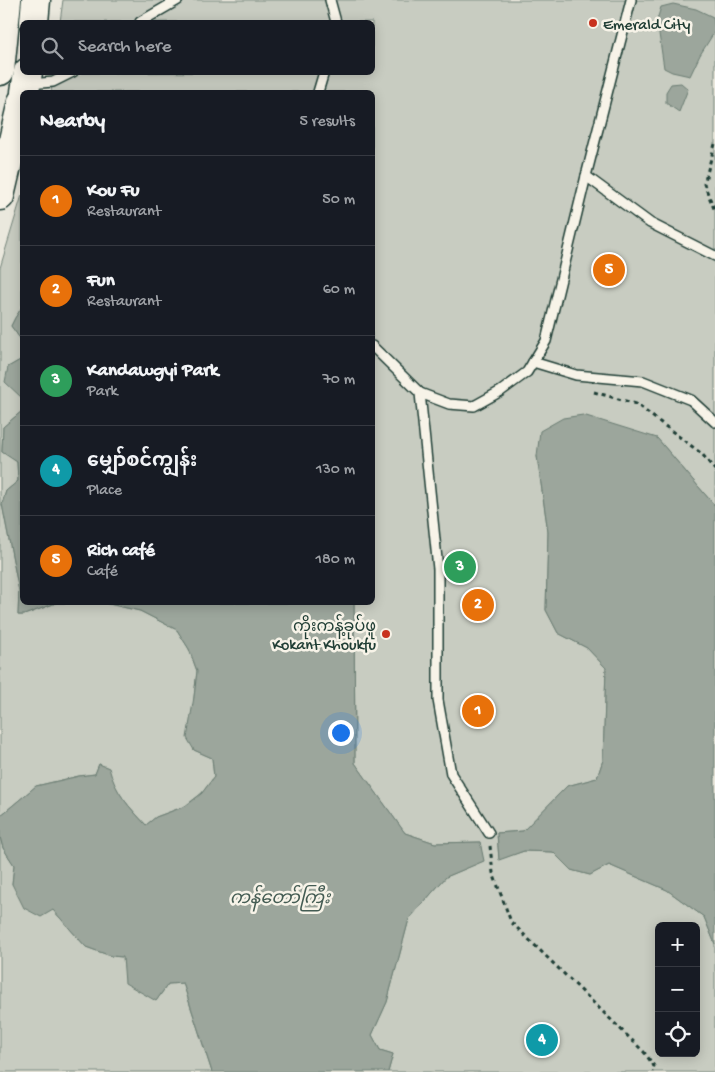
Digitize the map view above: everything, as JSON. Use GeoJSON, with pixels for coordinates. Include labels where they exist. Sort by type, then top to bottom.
{"type":"FeatureCollection","features":[{"type":"Feature","properties":{"kind":"main road"},"geometry":{"type":"LineString","coordinates":[[0,2],[5,0],[0,71]]}},
{"type":"Feature","properties":{"kind":"main road"},"geometry":{"type":"LineString","coordinates":[[34,20],[36,0]]}},
{"type":"Feature","properties":{"kind":"main road"},"geometry":{"type":"LineString","coordinates":[[0,196],[20,113]]}},
{"type":"Feature","properties":{"kind":"lane"},"geometry":{"type":"LineString","coordinates":[[143,20],[178,0]]}},
{"type":"Feature","properties":{"kind":"lane"},"geometry":{"type":"LineString","coordinates":[[330,0],[335,20]]}},
{"type":"Feature","properties":{"kind":"lane"},"geometry":{"type":"LineString","coordinates":[[375,349],[420,393],[449,404],[474,406],[501,391],[527,372],[546,341],[630,0]]}},
{"type":"Feature","properties":{"kind":"lane"},"geometry":{"type":"LineString","coordinates":[[26,88],[53,82],[67,75]]}},
{"type":"Feature","properties":{"kind":"lane"},"geometry":{"type":"LineString","coordinates":[[319,90],[323,75]]}},
{"type":"Feature","properties":{"kind":"lane"},"geometry":{"type":"LineString","coordinates":[[586,176],[650,223],[715,256]]}},
{"type":"Feature","properties":{"kind":"lane"},"geometry":{"type":"LineString","coordinates":[[533,362],[576,375],[643,381],[690,400],[715,422]]}},
{"type":"Feature","properties":{"kind":"lane"},"geometry":{"type":"LineString","coordinates":[[420,393],[438,569],[438,700],[451,774],[489,832]]}},
{"type":"Feature","properties":{"kind":"path"},"geometry":{"type":"LineString","coordinates":[[715,144],[704,184],[715,211]]}},
{"type":"Feature","properties":{"kind":"path"},"geometry":{"type":"LineString","coordinates":[[590,391],[636,404],[702,454],[715,470]]}},
{"type":"Feature","properties":{"kind":"path"},"geometry":{"type":"LineString","coordinates":[[489,832],[493,873],[512,922],[644,1052],[654,1066],[652,1072]]}},
{"type":"Feature","properties":{"kind":"shaded area"},"geometry":{"type":"Polygon","coordinates":[[[63,0],[715,0],[715,506],[657,438],[537,456],[548,532],[546,610],[558,633],[587,648],[606,668],[603,760],[597,778],[567,786],[523,831],[497,833],[499,859],[524,851],[553,852],[571,870],[590,875],[609,865],[667,890],[704,917],[715,944],[715,1072],[388,1072],[393,1054],[380,1050],[372,1035],[387,1002],[409,919],[446,877],[483,861],[480,842],[435,843],[405,833],[355,763],[354,605],[375,605],[375,90],[51,90],[54,75],[375,75],[375,20],[60,20],[63,0]]]}},
{"type":"Feature","properties":{"kind":"shaded area"},"geometry":{"type":"Polygon","coordinates":[[[20,202],[20,310],[11,326],[20,338],[20,360],[8,367],[20,394],[20,413],[3,427],[2,452],[17,461],[18,481],[6,491],[2,504],[19,591],[18,615],[24,615],[51,605],[113,605],[140,611],[177,630],[189,649],[197,671],[194,697],[194,750],[212,758],[214,777],[202,793],[185,806],[156,817],[146,825],[119,792],[108,768],[99,764],[95,774],[36,786],[0,816],[0,268],[20,202]]]}},
{"type":"Feature","properties":{"kind":"shaded area"},"geometry":{"type":"Polygon","coordinates":[[[0,837],[3,848],[14,865],[12,884],[53,910],[86,947],[111,956],[123,957],[156,1001],[168,984],[183,983],[212,1072],[0,1072],[0,837]]]}},
{"type":"Feature","properties":{"kind":"water"},"geometry":{"type":"Polygon","coordinates":[[[673,4],[696,9],[713,17],[715,31],[690,76],[664,68],[657,20],[661,7],[673,4]]]}},
{"type":"Feature","properties":{"kind":"water"},"geometry":{"type":"Polygon","coordinates":[[[681,83],[688,89],[679,112],[666,103],[666,92],[671,84],[681,83]]]}},
{"type":"Feature","properties":{"kind":"water"},"geometry":{"type":"Polygon","coordinates":[[[20,310],[20,338],[11,326],[20,310]]]}},
{"type":"Feature","properties":{"kind":"water"},"geometry":{"type":"Polygon","coordinates":[[[20,360],[20,396],[5,382],[8,367],[20,360]]]}},
{"type":"Feature","properties":{"kind":"water"},"geometry":{"type":"Polygon","coordinates":[[[20,413],[20,605],[51,605],[24,615],[18,615],[19,591],[2,504],[6,491],[18,481],[17,462],[2,452],[3,427],[20,413]]]}},
{"type":"Feature","properties":{"kind":"water"},"geometry":{"type":"Polygon","coordinates":[[[583,415],[657,438],[715,506],[715,944],[704,917],[667,890],[609,865],[590,875],[571,870],[553,852],[524,851],[499,860],[497,833],[523,831],[567,786],[597,778],[603,760],[606,668],[587,648],[558,633],[546,610],[548,532],[537,456],[540,431],[563,418],[583,415]]]}},
{"type":"Feature","properties":{"kind":"water","name":"ကန်တော်ကြီး"},"geometry":{"type":"Polygon","coordinates":[[[114,605],[354,605],[355,763],[405,833],[435,843],[480,842],[484,861],[446,877],[409,919],[387,1002],[372,1035],[380,1050],[393,1054],[388,1072],[212,1072],[183,983],[168,984],[156,1001],[125,983],[123,957],[111,956],[86,947],[53,910],[41,917],[24,908],[12,884],[14,865],[3,848],[0,837],[0,816],[36,786],[95,774],[99,764],[109,768],[119,792],[146,825],[156,817],[186,806],[202,793],[214,777],[212,758],[194,750],[187,738],[197,671],[189,649],[177,630],[140,611],[114,605]]]}},
{"type":"Feature","properties":{"kind":"place","name":"Emerald City"},"geometry":{"type":"Point","coordinates":[593,23]}},
{"type":"Feature","properties":{"kind":"place","name":"Rich café"},"geometry":{"type":"Point","coordinates":[609,270]}},
{"type":"Feature","properties":{"kind":"place","name":"Kandawgyi Park"},"geometry":{"type":"Point","coordinates":[460,567]}},
{"type":"Feature","properties":{"kind":"place","name":"Fun"},"geometry":{"type":"Point","coordinates":[478,605]}},
{"type":"Feature","properties":{"kind":"place","name":"ကိုးကန့်ခုပ်ဖူ Kokant Khoukfu"},"geometry":{"type":"Point","coordinates":[386,634]}},
{"type":"Feature","properties":{"kind":"place","name":"Kou Fu"},"geometry":{"type":"Point","coordinates":[478,711]}},
{"type":"Feature","properties":{"kind":"place","name":"မျှော်စင်ကျွန်း"},"geometry":{"type":"Point","coordinates":[542,1040]}}]}
